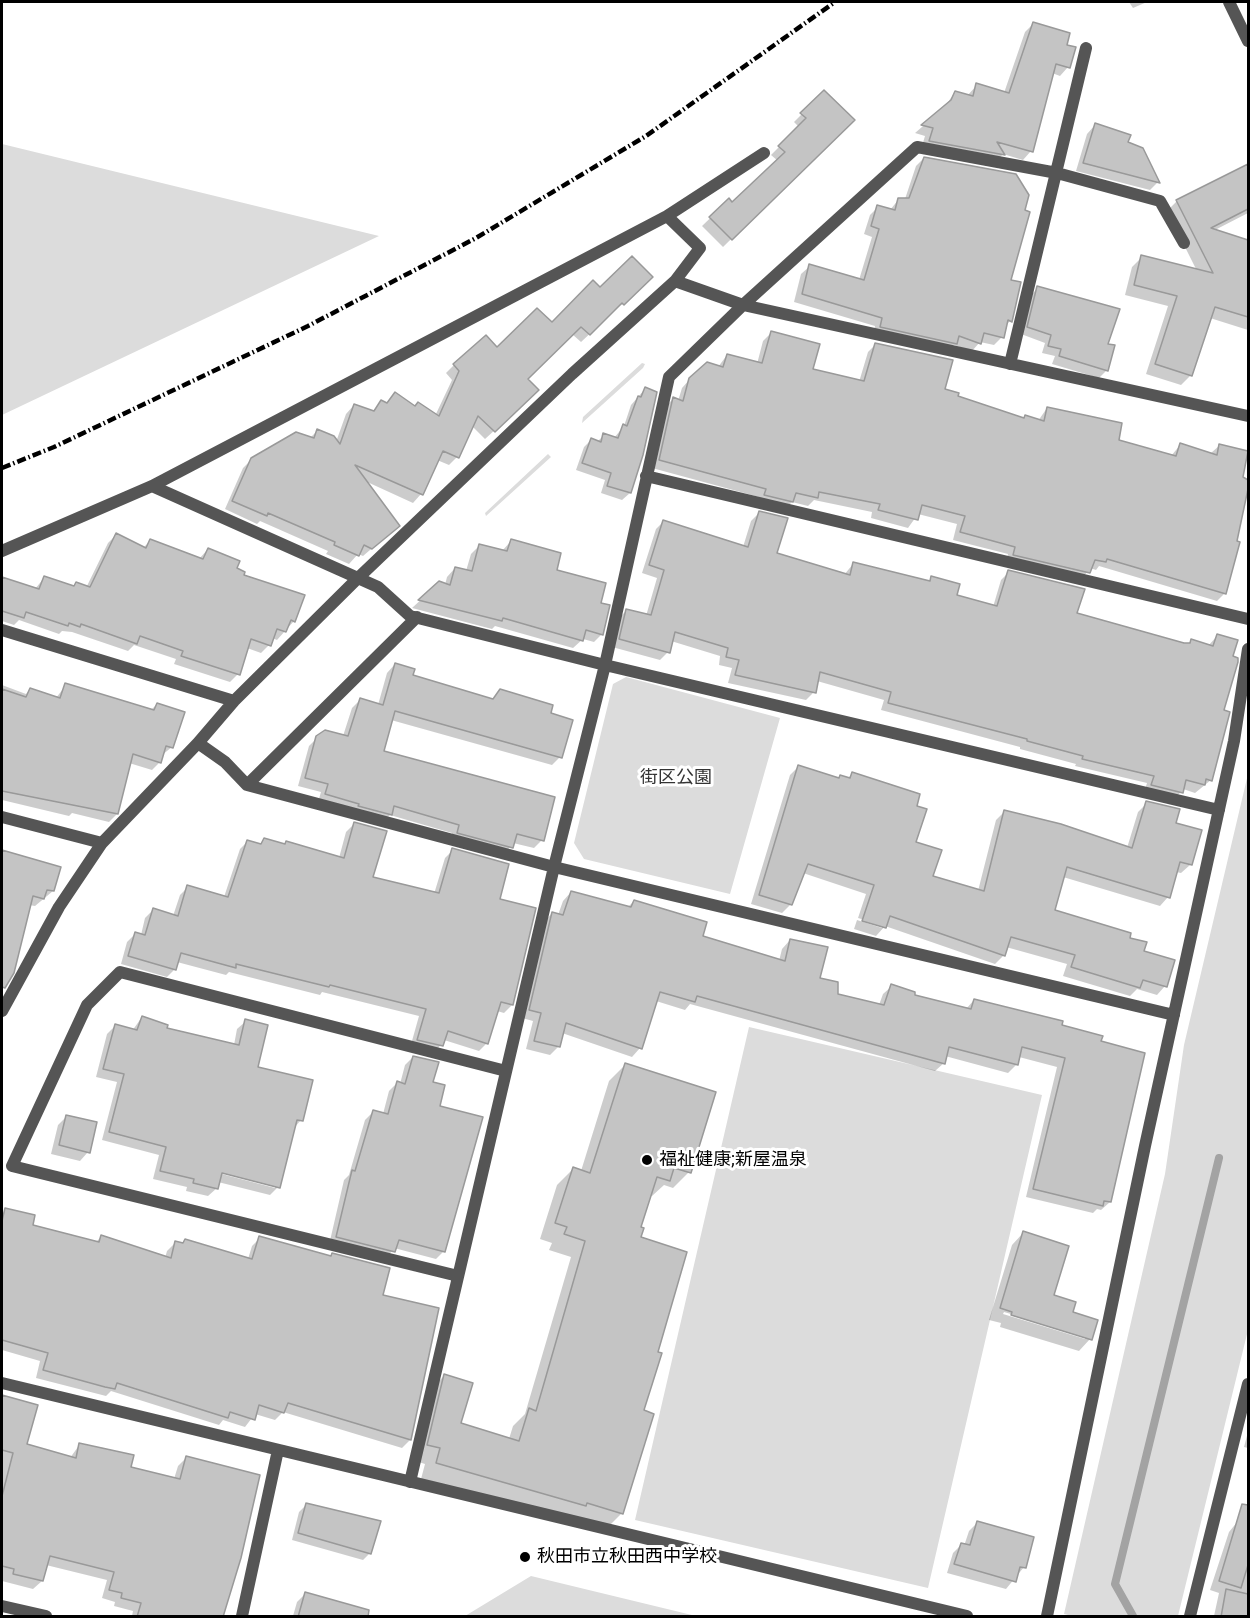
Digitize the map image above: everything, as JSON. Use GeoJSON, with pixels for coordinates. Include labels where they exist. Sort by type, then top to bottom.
{"type":"FeatureCollection","features":[{"type":"Feature","properties":{"kind":"street"},"geometry":{"type":"LineString","coordinates":[[1229,2],[1248,41]]}},
{"type":"Feature","properties":{"kind":"street"},"geometry":{"type":"LineString","coordinates":[[1010,364],[1058,173],[1086,48]]}},
{"type":"Feature","properties":{"kind":"street"},"geometry":{"type":"LineString","coordinates":[[410,1482],[554,867],[605,665],[669,377],[743,305],[917,147],[1058,173],[1160,201],[1184,243]]}},
{"type":"Feature","properties":{"kind":"street"},"geometry":{"type":"LineString","coordinates":[[2,551],[152,486],[667,216],[764,153]]}},
{"type":"Feature","properties":{"kind":"street"},"geometry":{"type":"LineString","coordinates":[[3,1004],[59,906],[102,843],[198,743],[234,701],[357,579],[572,374],[675,281],[700,248],[667,216]]}},
{"type":"Feature","properties":{"kind":"street"},"geometry":{"type":"LineString","coordinates":[[675,281],[743,305],[1248,416]]}},
{"type":"Feature","properties":{"kind":"street"},"geometry":{"type":"LineString","coordinates":[[646,477],[1248,619]]}},
{"type":"Feature","properties":{"kind":"street"},"geometry":{"type":"LineString","coordinates":[[152,486],[378,587],[410,616],[605,665],[1219,810]]}},
{"type":"Feature","properties":{"kind":"street"},"geometry":{"type":"LineString","coordinates":[[247,785],[417,617]]}},
{"type":"Feature","properties":{"kind":"street"},"geometry":{"type":"LineString","coordinates":[[2,630],[234,701]]}},
{"type":"Feature","properties":{"kind":"street"},"geometry":{"type":"LineString","coordinates":[[1047,1617],[1234,741],[1248,649]]}},
{"type":"Feature","properties":{"kind":"street"},"geometry":{"type":"LineString","coordinates":[[198,743],[225,762],[247,785],[554,867],[1174,1015]]}},
{"type":"Feature","properties":{"kind":"street"},"geometry":{"type":"LineString","coordinates":[[2,817],[102,843]]}},
{"type":"Feature","properties":{"kind":"street"},"geometry":{"type":"LineString","coordinates":[[458,1276],[12,1166],[87,1005],[120,972],[506,1071]]}},
{"type":"Feature","properties":{"kind":"street"},"geometry":{"type":"LineString","coordinates":[[2,1383],[967,1617]]}},
{"type":"Feature","properties":{"kind":"street"},"geometry":{"type":"LineString","coordinates":[[1190,1617],[1248,1384]]}},
{"type":"Feature","properties":{"kind":"street"},"geometry":{"type":"LineString","coordinates":[[242,1617],[278,1450]]}},
{"type":"Feature","properties":{"kind":"street"},"geometry":{"type":"LineString","coordinates":[[2,1606],[46,1617]]}},
{"type":"Feature","properties":{"kind":"green space"},"geometry":{"type":"Polygon","coordinates":[[[2,144],[379,236],[2,415],[2,144]]]}},
{"type":"Feature","properties":{"kind":"green space"},"geometry":{"type":"Polygon","coordinates":[[[642,363],[645,364],[643,368],[582,423],[583,417],[642,363]]]}},
{"type":"Feature","properties":{"kind":"green space"},"geometry":{"type":"Polygon","coordinates":[[[548,454],[551,457],[486,516],[485,513],[548,454]]]}},
{"type":"Feature","properties":{"kind":"green space","name":"街区公園"},"geometry":{"type":"Polygon","coordinates":[[[626,677],[780,718],[730,894],[584,859],[574,843],[613,684],[626,677]]]}},
{"type":"Feature","properties":{"kind":"green space"},"geometry":{"type":"Polygon","coordinates":[[[1248,774],[1248,1330],[1178,1616],[1072,1616],[1064,1614],[1165,1174],[1184,1045],[1248,774]]]}},
{"type":"Feature","properties":{"kind":"green space"},"geometry":{"type":"Polygon","coordinates":[[[749,1027],[1042,1095],[928,1588],[635,1520],[749,1027]]]}},
{"type":"Feature","properties":{"kind":"green space"},"geometry":{"type":"Polygon","coordinates":[[[531,1576],[696,1616],[465,1616],[531,1576]]]}},
{"type":"Feature","properties":{"kind":"building"},"geometry":{"type":"Polygon","coordinates":[[[1033,22],[1070,33],[1067,45],[1076,47],[1070,68],[1056,64],[1033,152],[997,142],[1005,155],[929,141],[933,128],[921,125],[951,100],[955,91],[973,96],[976,83],[1009,93],[1033,22]]]}},
{"type":"Feature","properties":{"kind":"building"},"geometry":{"type":"Polygon","coordinates":[[[824,90],[855,120],[732,240],[709,217],[729,198],[732,202],[785,152],[778,146],[806,118],[800,113],[824,90]]]}},
{"type":"Feature","properties":{"kind":"building"},"geometry":{"type":"Polygon","coordinates":[[[1095,123],[1131,135],[1128,142],[1143,148],[1160,183],[1083,163],[1095,123]]]}},
{"type":"Feature","properties":{"kind":"building"},"geometry":{"type":"Polygon","coordinates":[[[924,157],[1016,174],[1029,195],[1025,210],[1030,212],[1011,280],[1021,282],[1012,322],[1008,320],[1004,338],[984,333],[981,344],[959,336],[957,344],[880,327],[882,318],[802,294],[809,264],[864,280],[879,229],[871,226],[877,205],[895,210],[898,198],[909,198],[924,157]]]}},
{"type":"Feature","properties":{"kind":"building"},"geometry":{"type":"Polygon","coordinates":[[[1248,164],[1248,209],[1211,228],[1248,240],[1248,317],[1215,307],[1192,376],[1155,364],[1177,296],[1134,285],[1141,255],[1213,273],[1176,200],[1248,164]]]}},
{"type":"Feature","properties":{"kind":"building"},"geometry":{"type":"Polygon","coordinates":[[[632,256],[653,277],[624,305],[622,303],[590,335],[581,327],[528,379],[539,390],[495,432],[478,416],[459,458],[443,451],[423,495],[355,465],[400,526],[372,549],[364,545],[359,556],[334,545],[335,542],[268,513],[267,516],[232,501],[251,458],[296,432],[314,438],[317,429],[334,436],[340,444],[354,404],[374,411],[381,400],[387,403],[395,392],[415,406],[418,402],[439,416],[459,371],[453,364],[486,335],[497,347],[537,308],[552,322],[593,280],[600,287],[632,256]]]}},
{"type":"Feature","properties":{"kind":"building"},"geometry":{"type":"Polygon","coordinates":[[[1037,286],[1120,309],[1108,344],[1115,345],[1108,371],[1059,356],[1061,349],[1048,346],[1051,335],[1027,327],[1037,286]]]}},
{"type":"Feature","properties":{"kind":"building"},"geometry":{"type":"Polygon","coordinates":[[[771,331],[820,344],[813,369],[864,381],[875,343],[953,360],[945,389],[959,393],[958,396],[1024,418],[1025,415],[1044,421],[1047,407],[1122,423],[1119,440],[1176,456],[1180,443],[1217,455],[1219,444],[1248,451],[1243,477],[1248,480],[1248,489],[1237,541],[1240,542],[1226,594],[1107,559],[1106,562],[1095,560],[1090,573],[1013,555],[1015,547],[960,532],[965,516],[922,505],[918,520],[878,510],[880,504],[819,492],[818,498],[796,493],[793,502],[764,495],[766,489],[659,460],[673,397],[683,401],[689,378],[707,362],[723,367],[727,354],[762,363],[771,331]]]}},
{"type":"Feature","properties":{"kind":"building"},"geometry":{"type":"Polygon","coordinates":[[[645,387],[657,392],[643,455],[631,493],[607,486],[611,473],[582,463],[591,438],[601,442],[603,433],[618,438],[623,424],[627,426],[638,396],[641,397],[645,387]]]}},
{"type":"Feature","properties":{"kind":"building"},"geometry":{"type":"Polygon","coordinates":[[[759,511],[788,518],[777,553],[850,575],[853,562],[930,581],[931,576],[960,584],[957,595],[997,606],[1008,570],[1085,589],[1077,613],[1184,643],[1190,643],[1191,639],[1213,646],[1217,634],[1238,640],[1233,656],[1238,658],[1238,662],[1224,710],[1230,712],[1212,781],[1206,779],[1205,785],[1186,780],[1183,793],[1151,785],[1154,776],[1082,759],[1083,756],[1027,741],[1027,739],[888,703],[891,692],[820,672],[816,693],[735,675],[739,660],[726,657],[728,648],[675,632],[670,653],[619,639],[626,609],[651,615],[664,570],[649,565],[663,520],[748,547],[759,511]]]}},
{"type":"Feature","properties":{"kind":"building"},"geometry":{"type":"Polygon","coordinates":[[[116,533],[146,548],[150,539],[203,559],[208,548],[240,561],[237,568],[245,572],[244,575],[305,595],[295,622],[291,620],[286,632],[277,629],[271,646],[251,639],[240,675],[181,656],[183,651],[140,636],[137,644],[81,624],[80,627],[69,623],[68,626],[26,612],[24,618],[2,611],[2,577],[39,589],[44,576],[74,586],[76,582],[90,587],[116,533]]]}},
{"type":"Feature","properties":{"kind":"building"},"geometry":{"type":"Polygon","coordinates":[[[511,539],[561,553],[557,570],[606,583],[601,603],[610,605],[603,635],[586,630],[583,641],[503,618],[502,621],[418,600],[439,581],[450,585],[455,567],[472,571],[479,544],[507,551],[511,539]]]}},
{"type":"Feature","properties":{"kind":"building"},"geometry":{"type":"Polygon","coordinates":[[[395,663],[415,669],[413,675],[493,699],[500,689],[553,705],[551,713],[573,720],[562,758],[395,711],[384,751],[555,797],[544,841],[517,834],[513,848],[457,833],[459,825],[394,806],[392,815],[358,806],[359,804],[325,794],[328,784],[305,778],[316,736],[325,730],[348,736],[360,698],[383,705],[395,663]]]}},
{"type":"Feature","properties":{"kind":"building"},"geometry":{"type":"Polygon","coordinates":[[[65,683],[154,710],[157,703],[185,712],[173,748],[166,746],[161,763],[133,754],[118,814],[2,791],[2,689],[26,697],[30,688],[60,698],[65,683]]]}},
{"type":"Feature","properties":{"kind":"building"},"geometry":{"type":"Polygon","coordinates":[[[798,765],[839,778],[840,775],[850,778],[852,772],[920,794],[917,806],[927,809],[916,842],[942,850],[933,876],[984,891],[1004,810],[1061,824],[1132,848],[1146,801],[1180,809],[1176,823],[1202,830],[1192,865],[1180,862],[1170,898],[1067,867],[1055,910],[1131,933],[1130,938],[1147,942],[1144,951],[1175,960],[1167,987],[1143,980],[1140,988],[1071,967],[1075,955],[1011,937],[1005,956],[890,916],[886,928],[862,921],[874,885],[808,864],[792,905],[759,895],[798,765]]]}},
{"type":"Feature","properties":{"kind":"building"},"geometry":{"type":"Polygon","coordinates":[[[354,822],[387,831],[373,877],[439,893],[452,848],[509,864],[500,899],[536,908],[513,1005],[501,1002],[488,1044],[448,1031],[443,1046],[417,1040],[426,1009],[330,985],[329,987],[236,964],[236,968],[181,953],[176,970],[128,956],[135,932],[145,935],[153,908],[178,916],[187,885],[228,897],[247,840],[261,844],[264,838],[285,844],[286,841],[344,858],[354,822]]]}},
{"type":"Feature","properties":{"kind":"building"},"geometry":{"type":"Polygon","coordinates":[[[2,850],[61,867],[54,891],[47,890],[44,899],[33,896],[14,973],[5,988],[2,987],[2,850]]]}},
{"type":"Feature","properties":{"kind":"building"},"geometry":{"type":"Polygon","coordinates":[[[571,891],[631,907],[634,900],[707,922],[703,936],[785,961],[790,939],[828,947],[820,978],[838,982],[838,994],[884,1005],[891,984],[915,992],[915,995],[971,1009],[974,999],[1063,1021],[1062,1025],[1103,1036],[1101,1041],[1145,1053],[1111,1202],[1104,1201],[1103,1206],[1033,1189],[1065,1058],[1022,1047],[1018,1065],[949,1047],[945,1064],[697,996],[695,1002],[660,992],[642,1049],[566,1023],[560,1047],[534,1041],[541,1013],[529,1010],[552,912],[563,915],[571,891]]]}},
{"type":"Feature","properties":{"kind":"building"},"geometry":{"type":"Polygon","coordinates":[[[142,1016],[168,1025],[167,1028],[239,1045],[245,1019],[268,1025],[258,1067],[313,1080],[303,1121],[297,1120],[280,1188],[222,1173],[218,1189],[193,1183],[194,1179],[160,1171],[166,1147],[109,1132],[124,1074],[103,1069],[115,1024],[137,1030],[142,1016]]]}},
{"type":"Feature","properties":{"kind":"building"},"geometry":{"type":"Polygon","coordinates":[[[413,1056],[439,1062],[433,1082],[445,1085],[440,1106],[483,1117],[445,1252],[399,1240],[395,1252],[336,1237],[352,1170],[355,1171],[373,1110],[388,1114],[397,1081],[405,1084],[413,1056]]]}},
{"type":"Feature","properties":{"kind":"building"},"geometry":{"type":"Polygon","coordinates":[[[625,1063],[716,1092],[691,1173],[674,1168],[670,1181],[657,1177],[641,1227],[644,1228],[641,1237],[687,1252],[658,1352],[662,1353],[644,1410],[654,1414],[623,1514],[587,1503],[586,1506],[436,1463],[440,1448],[427,1445],[444,1374],[473,1383],[461,1423],[519,1441],[529,1408],[536,1411],[585,1241],[564,1234],[567,1227],[555,1223],[573,1167],[590,1173],[625,1063]]]}},
{"type":"Feature","properties":{"kind":"building"},"geometry":{"type":"Polygon","coordinates":[[[66,1115],[97,1122],[90,1153],[59,1145],[66,1115]]]}},
{"type":"Feature","properties":{"kind":"building"},"geometry":{"type":"Polygon","coordinates":[[[5,1208],[35,1215],[33,1225],[99,1242],[101,1235],[171,1258],[175,1241],[183,1243],[185,1239],[252,1259],[259,1236],[331,1256],[332,1253],[390,1268],[383,1295],[439,1308],[411,1440],[288,1403],[284,1413],[259,1405],[255,1420],[230,1412],[228,1418],[117,1383],[115,1389],[43,1370],[48,1353],[2,1340],[2,1221],[5,1208]]]}},
{"type":"Feature","properties":{"kind":"building"},"geometry":{"type":"Polygon","coordinates":[[[1023,1231],[1069,1246],[1054,1295],[1076,1302],[1073,1312],[1098,1320],[1092,1340],[1011,1315],[1012,1312],[1000,1308],[1023,1231]]]}},
{"type":"Feature","properties":{"kind":"building"},"geometry":{"type":"Polygon","coordinates":[[[2,1395],[38,1405],[27,1444],[76,1458],[79,1443],[134,1455],[131,1467],[180,1479],[186,1456],[260,1475],[241,1558],[223,1617],[137,1617],[141,1603],[121,1598],[122,1593],[109,1590],[114,1572],[50,1556],[43,1581],[13,1574],[14,1569],[2,1566],[2,1496],[13,1453],[2,1450],[2,1395]]]}},
{"type":"Feature","properties":{"kind":"building"},"geometry":{"type":"Polygon","coordinates":[[[306,1503],[381,1521],[371,1554],[298,1533],[306,1503]]]}},
{"type":"Feature","properties":{"kind":"building"},"geometry":{"type":"Polygon","coordinates":[[[1242,1504],[1248,1505],[1248,1565],[1241,1588],[1219,1581],[1242,1504]]]}},
{"type":"Feature","properties":{"kind":"building"},"geometry":{"type":"Polygon","coordinates":[[[977,1521],[1034,1537],[1026,1568],[1020,1567],[1016,1582],[954,1564],[961,1543],[970,1545],[977,1521]]]}},
{"type":"Feature","properties":{"kind":"building"},"geometry":{"type":"Polygon","coordinates":[[[1226,1589],[1248,1594],[1248,1617],[1221,1617],[1226,1589]]]}},
{"type":"Feature","properties":{"kind":"building"},"geometry":{"type":"Polygon","coordinates":[[[305,1592],[369,1610],[368,1617],[298,1617],[305,1592]]]}},
{"type":"Feature","properties":{"kind":"waterway"},"geometry":{"type":"LineString","coordinates":[[1133,1616],[1115,1584],[1219,1158]]}},
{"type":"Feature","properties":{"kind":"railway"},"geometry":{"type":"LineString","coordinates":[[2,468],[54,447],[308,326],[476,238],[646,136],[835,2]]}},
{"type":"Feature","properties":{"kind":"place","name":"福祉健康;新屋温泉"},"geometry":{"type":"Point","coordinates":[647,1160]}},
{"type":"Feature","properties":{"kind":"place","name":"秋田市立秋田西中学校"},"geometry":{"type":"Point","coordinates":[525,1557]}}]}
